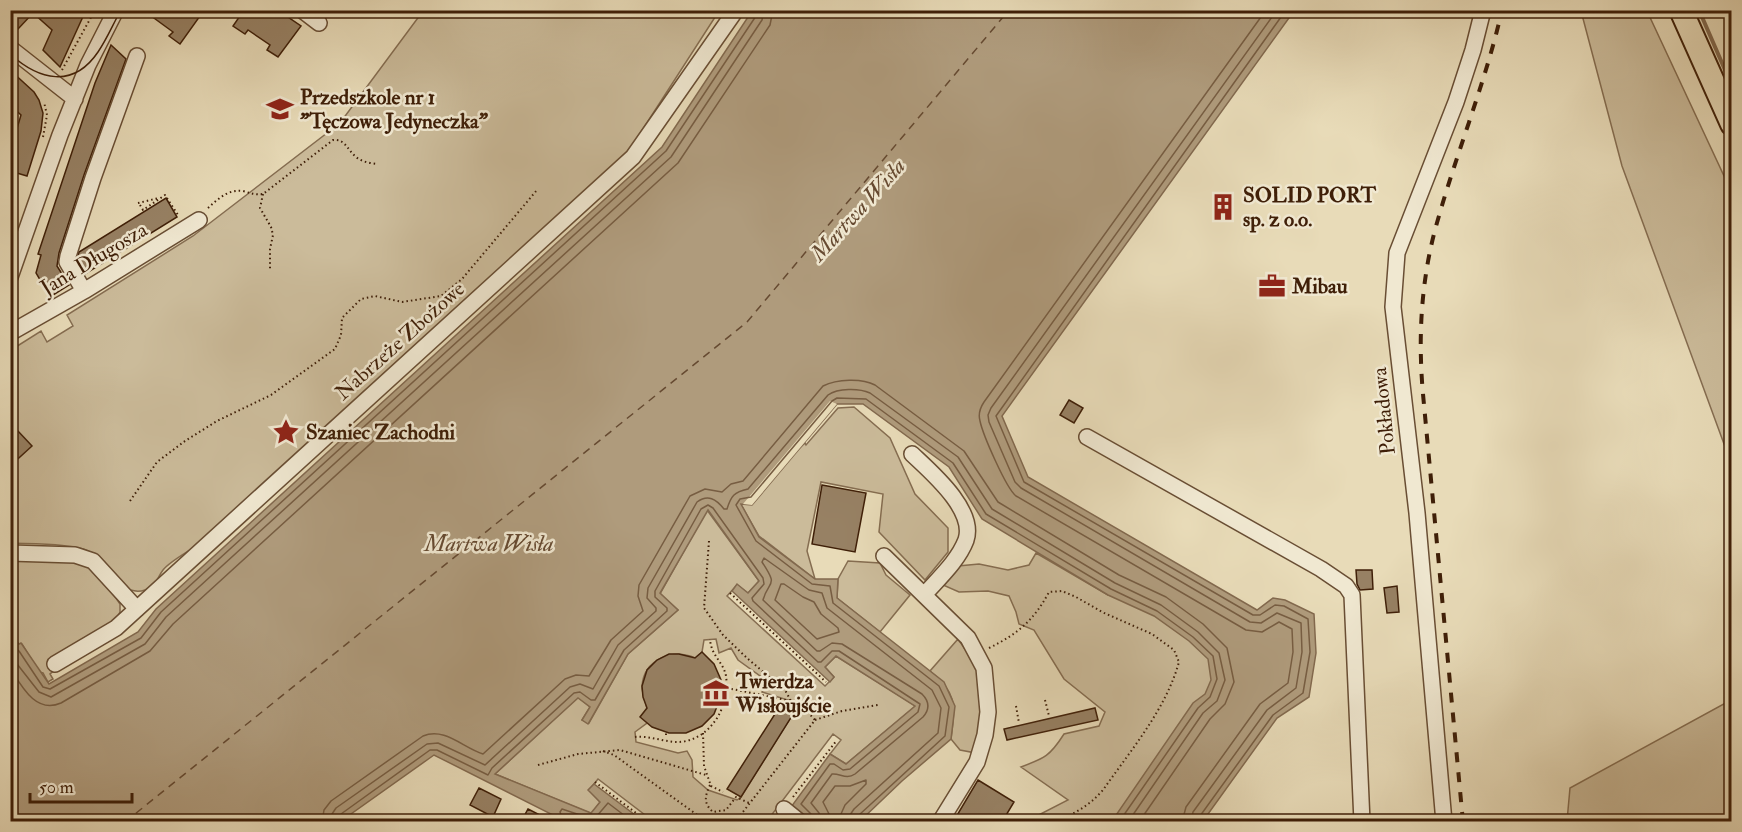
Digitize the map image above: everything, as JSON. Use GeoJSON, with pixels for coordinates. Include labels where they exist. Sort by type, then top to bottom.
{"type":"FeatureCollection","features":[{"type":"Feature","properties":{"kind":"highway"},"geometry":{"type":"LineString","coordinates":[[1681,10],[1731,124]]}},
{"type":"Feature","properties":{"kind":"street"},"geometry":{"type":"LineString","coordinates":[[10,277],[88,65],[116,10]]}},
{"type":"Feature","properties":{"kind":"street"},"geometry":{"type":"LineString","coordinates":[[302,10],[319,23]]}},
{"type":"Feature","properties":{"kind":"street","name":"Nabrzeże Zbożowe"},"geometry":{"type":"LineString","coordinates":[[55,664],[116,628],[633,157],[736,10]]}},
{"type":"Feature","properties":{"kind":"street","name":"Pokładowa"},"geometry":{"type":"LineString","coordinates":[[1444,822],[1417,513],[1393,307],[1397,254],[1456,102],[1483,10]]}},
{"type":"Feature","properties":{"kind":"street"},"geometry":{"type":"LineString","coordinates":[[10,48],[75,99]]}},
{"type":"Feature","properties":{"kind":"street"},"geometry":{"type":"LineString","coordinates":[[84,291],[67,262],[68,256],[93,178],[137,56]]}},
{"type":"Feature","properties":{"kind":"street","name":"Jana Długosza"},"geometry":{"type":"LineString","coordinates":[[10,333],[84,291],[192,224]]}},
{"type":"Feature","properties":{"kind":"street"},"geometry":{"type":"LineString","coordinates":[[1088,437],[1321,569],[1346,586],[1352,595],[1362,822]]}},
{"type":"Feature","properties":{"kind":"street"},"geometry":{"type":"LineString","coordinates":[[912,454],[942,482],[965,515],[967,538],[956,559],[924,595]]}},
{"type":"Feature","properties":{"kind":"street"},"geometry":{"type":"LineString","coordinates":[[10,553],[85,557],[93,561],[137,609]]}},
{"type":"Feature","properties":{"kind":"street"},"geometry":{"type":"LineString","coordinates":[[884,556],[968,638],[984,668],[988,712],[985,735],[976,762],[940,822]]}},
{"type":"Feature","properties":{"kind":"street"},"geometry":{"type":"LineString","coordinates":[[784,809],[800,822]]}},
{"type":"Feature","properties":{"kind":"path"},"geometry":{"type":"LineString","coordinates":[[53,69],[63,70],[95,10]]}},
{"type":"Feature","properties":{"kind":"path"},"geometry":{"type":"LineString","coordinates":[[42,140],[47,115],[44,102]]}},
{"type":"Feature","properties":{"kind":"path"},"geometry":{"type":"LineString","coordinates":[[162,198],[143,210],[139,204],[162,198],[165,195],[192,224],[206,209],[229,192],[262,194],[333,140],[345,143],[354,156],[361,161],[378,164]]}},
{"type":"Feature","properties":{"kind":"path"},"geometry":{"type":"LineString","coordinates":[[130,501],[157,462],[185,441],[217,421],[271,395],[335,349],[342,318],[361,300],[375,296],[402,302],[441,296],[462,279],[537,190]]}},
{"type":"Feature","properties":{"kind":"path"},"geometry":{"type":"LineString","coordinates":[[262,194],[260,208],[273,235],[270,269]]}},
{"type":"Feature","properties":{"kind":"path"},"geometry":{"type":"LineString","coordinates":[[10,309],[15,311]]}},
{"type":"Feature","properties":{"kind":"path"},"geometry":{"type":"LineString","coordinates":[[709,542],[704,608],[723,635],[785,690],[791,701]]}},
{"type":"Feature","properties":{"kind":"path"},"geometry":{"type":"LineString","coordinates":[[977,653],[1019,630],[1037,614],[1049,592],[1062,591],[1152,634],[1174,650],[1179,662],[1165,699],[1103,790],[1092,803],[1053,822]]}},
{"type":"Feature","properties":{"kind":"path"},"geometry":{"type":"LineString","coordinates":[[730,593],[826,682]]}},
{"type":"Feature","properties":{"kind":"path"},"geometry":{"type":"LineString","coordinates":[[635,737],[687,741],[703,733],[718,718],[726,699],[727,688],[725,673],[721,663],[713,655],[710,639]]}},
{"type":"Feature","properties":{"kind":"path"},"geometry":{"type":"LineString","coordinates":[[727,688],[791,701],[804,708],[815,720]]}},
{"type":"Feature","properties":{"kind":"path"},"geometry":{"type":"LineString","coordinates":[[1046,700],[1049,716]]}},
{"type":"Feature","properties":{"kind":"path"},"geometry":{"type":"LineString","coordinates":[[735,822],[815,720],[842,711],[878,705]]}},
{"type":"Feature","properties":{"kind":"path"},"geometry":{"type":"LineString","coordinates":[[1016,706],[1019,723]]}},
{"type":"Feature","properties":{"kind":"path"},"geometry":{"type":"LineString","coordinates":[[703,733],[706,775],[710,785],[723,792]]}},
{"type":"Feature","properties":{"kind":"path"},"geometry":{"type":"LineString","coordinates":[[794,796],[837,740]]}},
{"type":"Feature","properties":{"kind":"path"},"geometry":{"type":"LineString","coordinates":[[538,765],[601,751],[620,750],[706,775]]}},
{"type":"Feature","properties":{"kind":"path"},"geometry":{"type":"LineString","coordinates":[[601,751],[614,755],[707,822]]}},
{"type":"Feature","properties":{"kind":"path"},"geometry":{"type":"LineString","coordinates":[[595,782],[648,822]]}},
{"type":"Feature","properties":{"kind":"path"},"geometry":{"type":"LineString","coordinates":[[710,785],[705,797],[706,804],[713,812],[726,810],[736,797],[749,803]]}},
{"type":"Feature","properties":{"kind":"shaded area"},"geometry":{"type":"Polygon","coordinates":[[[423,11],[719,11],[622,158],[200,543],[166,567],[152,587],[136,591],[129,589],[122,585],[92,553],[76,547],[11,543],[11,350],[41,331],[47,342],[73,326],[67,315],[193,236],[340,123],[423,11]]]}},
{"type":"Feature","properties":{"kind":"shaded area"},"geometry":{"type":"Polygon","coordinates":[[[1581,11],[1647,11],[1731,191],[1731,463],[1622,166],[1581,11]]]}},
{"type":"Feature","properties":{"kind":"shaded area"},"geometry":{"type":"Polygon","coordinates":[[[854,407],[890,438],[915,494],[948,528],[948,552],[925,580],[879,532],[883,494],[821,482],[807,551],[815,579],[759,536],[740,503],[805,443],[806,445],[838,408],[854,407]]]}},
{"type":"Feature","properties":{"kind":"shaded area"},"geometry":{"type":"Polygon","coordinates":[[[707,510],[759,581],[748,593],[737,585],[727,596],[825,686],[834,677],[825,667],[836,656],[916,706],[846,764],[830,754],[841,740],[833,734],[767,821],[653,821],[598,779],[589,790],[600,802],[592,814],[495,774],[578,697],[590,707],[582,720],[589,723],[628,654],[678,610],[660,594],[707,510]],[[716,639],[704,640],[702,652],[695,658],[678,654],[669,655],[661,658],[648,669],[642,686],[647,723],[635,732],[636,742],[678,753],[687,751],[692,760],[693,777],[708,790],[737,800],[791,717],[791,701],[762,692],[765,684],[757,680],[760,676],[738,660],[731,648],[719,653],[716,639]]]}},
{"type":"Feature","properties":{"kind":"shaded area"},"geometry":{"type":"Polygon","coordinates":[[[1036,553],[1108,595],[1184,612],[1227,683],[1132,821],[1027,821],[1068,800],[1021,767],[1046,755],[1064,734],[1099,726],[1105,712],[1064,679],[1034,630],[1019,624],[1009,596],[988,591],[959,592],[943,585],[958,566],[979,564],[1008,570],[1029,565],[1036,553]]]}},
{"type":"Feature","properties":{"kind":"shaded area"},"geometry":{"type":"Polygon","coordinates":[[[10,558],[83,563],[93,571],[120,604],[120,612],[116,620],[50,674],[53,679],[48,682],[22,644],[19,644],[13,636],[11,605],[15,604],[11,585],[10,558]]]}},
{"type":"Feature","properties":{"kind":"shaded area"},"geometry":{"type":"Polygon","coordinates":[[[848,561],[880,563],[886,575],[910,595],[880,632],[837,598],[838,579],[848,561]]]}},
{"type":"Feature","properties":{"kind":"shaded area"},"geometry":{"type":"Polygon","coordinates":[[[958,639],[974,662],[985,694],[976,753],[960,750],[951,739],[953,709],[950,693],[930,671],[958,639]]]}},
{"type":"Feature","properties":{"kind":"shaded area"},"geometry":{"type":"Polygon","coordinates":[[[1731,700],[1731,821],[1567,821],[1570,788],[1731,700]]]}},
{"type":"Feature","properties":{"kind":"water","name":"Martwa Wisła"},"geometry":{"type":"Polygon","coordinates":[[[752,11],[1294,11],[1002,416],[1028,477],[1257,610],[1273,598],[1285,600],[1314,614],[1316,653],[1309,697],[1277,718],[1203,821],[1112,821],[1193,703],[1205,694],[1211,680],[1208,659],[1189,641],[1154,616],[1108,595],[982,519],[949,467],[863,404],[837,404],[752,505],[741,504],[759,537],[815,579],[838,579],[837,598],[944,682],[955,706],[951,739],[860,821],[808,821],[791,807],[830,754],[846,764],[915,706],[836,656],[825,667],[834,677],[830,682],[732,591],[737,584],[748,593],[759,581],[708,510],[660,593],[678,610],[628,654],[588,724],[582,720],[590,707],[578,698],[495,774],[591,813],[600,802],[588,790],[594,784],[643,821],[560,821],[555,816],[434,755],[341,821],[11,821],[10,629],[14,640],[21,643],[49,684],[138,632],[156,609],[662,147],[752,11]]]}},
{"type":"Feature","properties":{"kind":"pier"},"geometry":{"type":"Polygon","coordinates":[[[830,401],[837,404],[752,505],[743,504],[830,401]]]}},
{"type":"Feature","properties":{"kind":"building"},"geometry":{"type":"Polygon","coordinates":[[[10,10],[86,10],[60,67],[43,50],[52,30],[33,13],[18,29],[10,22],[10,10]]]}},
{"type":"Feature","properties":{"kind":"building"},"geometry":{"type":"Polygon","coordinates":[[[143,10],[191,10],[200,16],[180,44],[169,36],[173,32],[143,10]]]}},
{"type":"Feature","properties":{"kind":"building"},"geometry":{"type":"Polygon","coordinates":[[[244,10],[288,10],[285,15],[301,26],[278,57],[267,50],[270,45],[248,30],[245,34],[233,26],[244,10]]]}},
{"type":"Feature","properties":{"kind":"building"},"geometry":{"type":"Polygon","coordinates":[[[111,45],[126,59],[84,175],[59,253],[57,266],[69,285],[50,297],[36,273],[41,255],[38,254],[95,83],[111,45]]]}},
{"type":"Feature","properties":{"kind":"building"},"geometry":{"type":"Polygon","coordinates":[[[10,70],[34,92],[43,113],[41,131],[27,176],[10,171],[10,152],[21,115],[10,105],[10,70]]]}},
{"type":"Feature","properties":{"kind":"building"},"geometry":{"type":"Polygon","coordinates":[[[166,198],[177,217],[85,274],[77,260],[79,252],[166,198]]]}},
{"type":"Feature","properties":{"kind":"building"},"geometry":{"type":"Polygon","coordinates":[[[1069,400],[1083,408],[1074,423],[1060,415],[1069,400]]]}},
{"type":"Feature","properties":{"kind":"building"},"geometry":{"type":"Polygon","coordinates":[[[17,430],[32,446],[10,466],[10,436],[17,430]]]}},
{"type":"Feature","properties":{"kind":"building"},"geometry":{"type":"Polygon","coordinates":[[[822,485],[866,493],[855,552],[812,544],[822,485]]]}},
{"type":"Feature","properties":{"kind":"building"},"geometry":{"type":"Polygon","coordinates":[[[1356,570],[1372,570],[1373,589],[1360,590],[1356,570]]]}},
{"type":"Feature","properties":{"kind":"building"},"geometry":{"type":"Polygon","coordinates":[[[1397,586],[1399,612],[1387,613],[1384,588],[1397,586]]]}},
{"type":"Feature","properties":{"kind":"building"},"geometry":{"type":"Polygon","coordinates":[[[702,652],[714,664],[721,680],[721,696],[714,714],[702,726],[686,733],[669,733],[652,727],[640,717],[647,708],[642,686],[647,670],[657,660],[669,654],[695,658],[702,652]]]}},
{"type":"Feature","properties":{"kind":"building"},"geometry":{"type":"Polygon","coordinates":[[[776,705],[790,710],[792,716],[741,797],[727,789],[775,714],[776,705]]]}},
{"type":"Feature","properties":{"kind":"building"},"geometry":{"type":"Polygon","coordinates":[[[1095,708],[1098,720],[1007,740],[1004,729],[1095,708]]]}},
{"type":"Feature","properties":{"kind":"building"},"geometry":{"type":"Polygon","coordinates":[[[978,780],[1014,802],[1002,822],[953,822],[978,780]]]}},
{"type":"Feature","properties":{"kind":"building"},"geometry":{"type":"Polygon","coordinates":[[[479,788],[501,799],[493,817],[470,805],[479,788]]]}},
{"type":"Feature","properties":{"kind":"building"},"geometry":{"type":"Polygon","coordinates":[[[528,809],[538,814],[534,822],[521,822],[528,809]]]}},
{"type":"Feature","properties":{"kind":"waterway"},"geometry":{"type":"LineString","coordinates":[[1699,10],[1732,86]]}},
{"type":"Feature","properties":{"kind":"ferry route"},"geometry":{"type":"LineString","coordinates":[[125,822],[747,322],[1009,10]]}},
{"type":"Feature","properties":{"kind":"tram line"},"geometry":{"type":"LineString","coordinates":[[10,54],[32,70],[44,75],[56,77],[78,72],[98,52],[121,10]]}},
{"type":"Feature","properties":{"kind":"railway"},"geometry":{"type":"LineString","coordinates":[[1463,822],[1423,394],[1422,311],[1435,230],[1487,66],[1502,10]]}},
{"type":"Feature","properties":{"kind":"place","name":"Przedszkole nr 1 \"Tęczowa Jedyneczka\""},"geometry":{"type":"Point","coordinates":[280,109]}},
{"type":"Feature","properties":{"kind":"place","name":"SOLID PORT sp. z o.o."},"geometry":{"type":"Point","coordinates":[1223,207]}},
{"type":"Feature","properties":{"kind":"place","name":"Mibau"},"geometry":{"type":"Point","coordinates":[1272,286]}},
{"type":"Feature","properties":{"kind":"place","name":"Szaniec Zachodni"},"geometry":{"type":"Point","coordinates":[286,432]}},
{"type":"Feature","properties":{"kind":"place","name":"Twierdza Wisłoujście"},"geometry":{"type":"Point","coordinates":[716,693]}}]}
